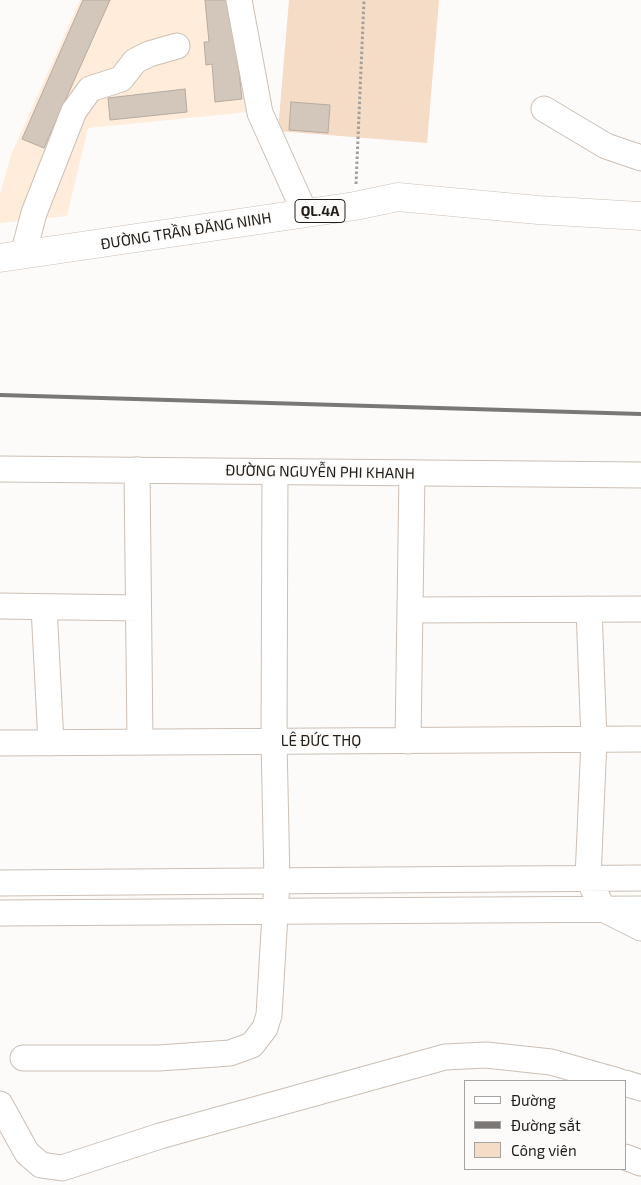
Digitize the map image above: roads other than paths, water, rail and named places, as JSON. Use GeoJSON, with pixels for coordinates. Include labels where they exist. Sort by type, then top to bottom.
{"type":"FeatureCollection","features":[{"type":"Feature","properties":{"kind":"main road","name":"ĐƯỜNG TRẦN ĐĂNG NINH"},"geometry":{"type":"LineString","coordinates":[[12,256],[355,206],[398,196],[538,210],[641,216]]}},
{"type":"Feature","properties":{"kind":"street"},"geometry":{"type":"LineString","coordinates":[[239,0],[260,113],[305,213]]}},
{"type":"Feature","properties":{"kind":"street"},"geometry":{"type":"LineString","coordinates":[[12,256],[34,213],[74,111],[90,89],[121,78],[135,61],[149,54],[177,46]]}},
{"type":"Feature","properties":{"kind":"street"},"geometry":{"type":"LineString","coordinates":[[544,109],[606,146],[641,158]]}},
{"type":"Feature","properties":{"kind":"street","name":"ĐƯỜNG NGUYỄN PHI KHANH"},"geometry":{"type":"LineString","coordinates":[[0,469],[641,475]]}},
{"type":"Feature","properties":{"kind":"street"},"geometry":{"type":"LineString","coordinates":[[137,470],[140,742]]}},
{"type":"Feature","properties":{"kind":"street"},"geometry":{"type":"LineString","coordinates":[[23,1058],[160,1058],[230,1053],[252,1045],[265,1028],[269,1014],[277,881],[274,742],[274,472]]}},
{"type":"Feature","properties":{"kind":"street"},"geometry":{"type":"LineString","coordinates":[[408,741],[412,473]]}},
{"type":"Feature","properties":{"kind":"street"},"geometry":{"type":"LineString","coordinates":[[0,606],[138,608]]}},
{"type":"Feature","properties":{"kind":"street"},"geometry":{"type":"LineString","coordinates":[[44,607],[51,743]]}},
{"type":"Feature","properties":{"kind":"street"},"geometry":{"type":"LineString","coordinates":[[589,609],[594,740],[588,878],[604,909],[641,928]]}},
{"type":"Feature","properties":{"kind":"street"},"geometry":{"type":"LineString","coordinates":[[410,610],[641,609]]}},
{"type":"Feature","properties":{"kind":"street","name":"LÊ ĐỨC THỌ"},"geometry":{"type":"LineString","coordinates":[[0,743],[641,739]]}},
{"type":"Feature","properties":{"kind":"street"},"geometry":{"type":"LineString","coordinates":[[0,883],[641,878]]}},
{"type":"Feature","properties":{"kind":"street"},"geometry":{"type":"LineString","coordinates":[[0,913],[641,909]]}},
{"type":"Feature","properties":{"kind":"street"},"geometry":{"type":"LineString","coordinates":[[0,1104],[27,1153],[40,1165],[62,1168],[160,1136],[445,1057],[486,1055],[551,1062],[614,1080]]}},
{"type":"Feature","properties":{"kind":"street"},"geometry":{"type":"LineString","coordinates":[[626,1083],[641,1088]]}},
{"type":"Feature","properties":{"kind":"street"},"geometry":{"type":"LineString","coordinates":[[626,1157],[641,1163]]}},
{"type":"Feature","properties":{"kind":"railway"},"geometry":{"type":"LineString","coordinates":[[0,395],[641,414]]}}]}
